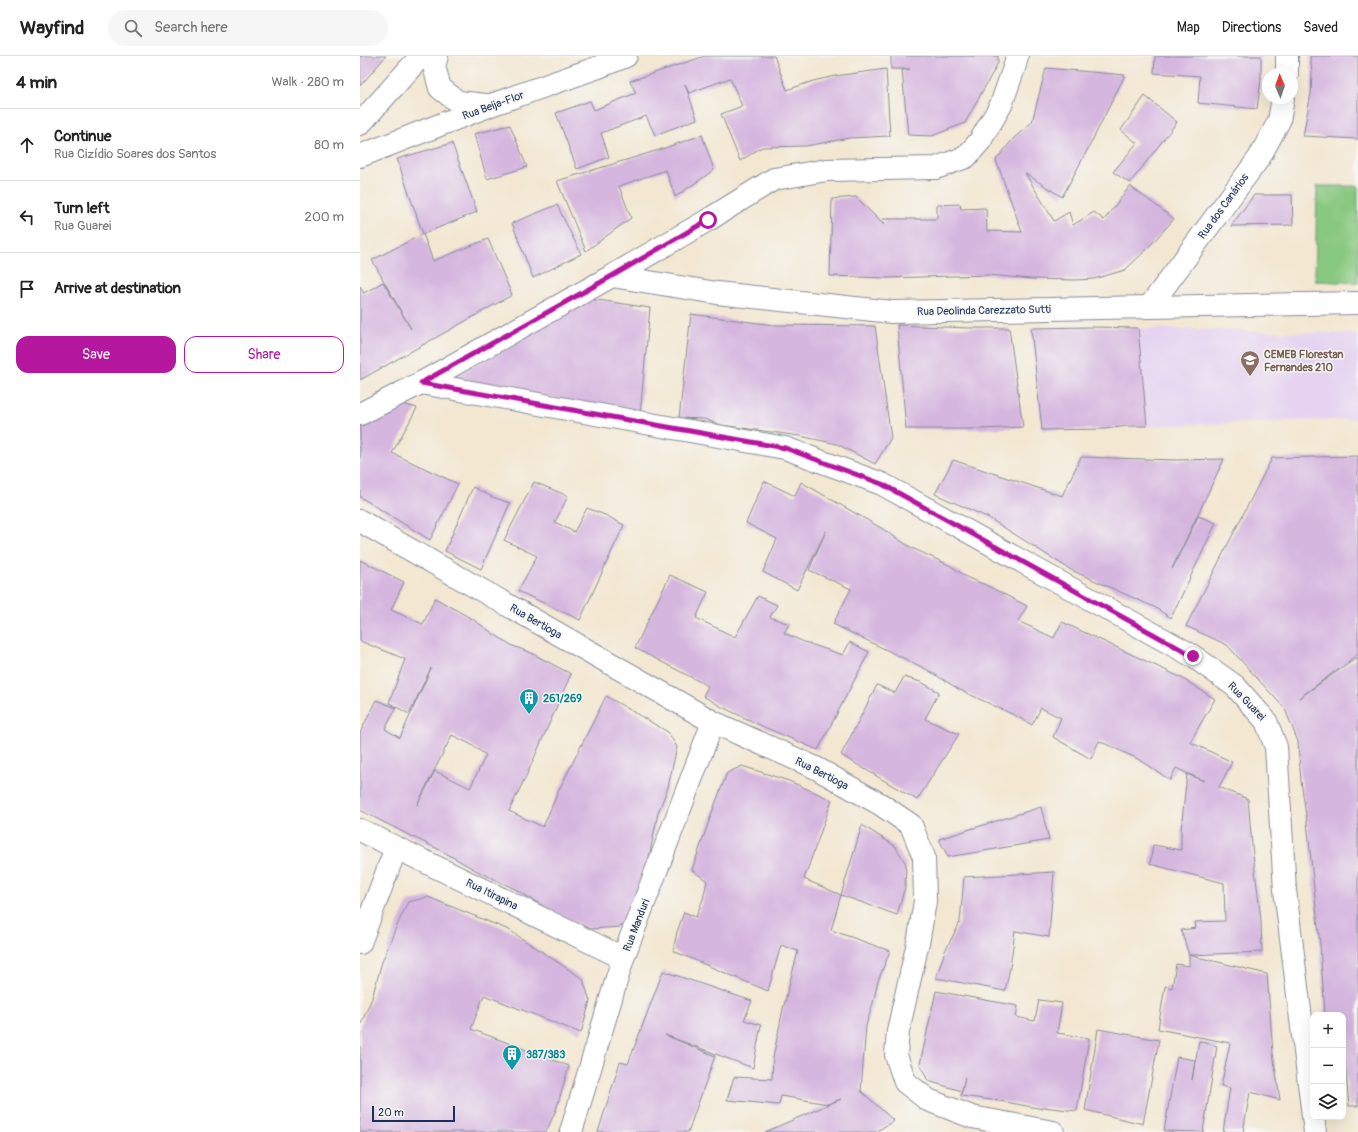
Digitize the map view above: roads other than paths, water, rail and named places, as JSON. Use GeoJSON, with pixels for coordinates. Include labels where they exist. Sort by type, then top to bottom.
{"type":"FeatureCollection","features":[{"type":"Feature","properties":{"kind":"street"},"geometry":{"type":"LineString","coordinates":[[360,124],[421,56]]}},
{"type":"Feature","properties":{"kind":"street"},"geometry":{"type":"LineString","coordinates":[[437,56],[434,66],[440,88],[458,102],[491,105]]}},
{"type":"Feature","properties":{"kind":"street","name":"Rua Beija-Flor"},"geometry":{"type":"LineString","coordinates":[[360,156],[491,105],[626,56]]}},
{"type":"Feature","properties":{"kind":"street"},"geometry":{"type":"LineString","coordinates":[[360,414],[421,383],[612,276],[708,220],[774,179],[827,170],[936,168],[966,157],[980,141],[1001,106],[1016,66],[1017,56]]}},
{"type":"Feature","properties":{"kind":"street"},"geometry":{"type":"LineString","coordinates":[[1286,68],[1287,56]]}},
{"type":"Feature","properties":{"kind":"street","name":"Rua dos Canários"},"geometry":{"type":"LineString","coordinates":[[1150,306],[1259,158],[1279,121],[1282,104]]}},
{"type":"Feature","properties":{"kind":"street","name":"Rua Deolinda Carezzato Sutti"},"geometry":{"type":"LineString","coordinates":[[612,276],[717,293],[892,312],[1358,303]]}},
{"type":"Feature","properties":{"kind":"street","name":"Rua Guarei"},"geometry":{"type":"LineString","coordinates":[[421,383],[785,448],[874,481],[882,484],[1193,656],[1235,686],[1266,721],[1276,747],[1285,890],[1315,1132]]}},
{"type":"Feature","properties":{"kind":"street","name":"Rua Bertioga"},"geometry":{"type":"LineString","coordinates":[[360,521],[713,722],[816,768],[880,804],[911,825],[924,857],[925,901],[920,938],[898,1031],[896,1055],[904,1082],[928,1100],[972,1117],[1053,1132]]}},
{"type":"Feature","properties":{"kind":"street","name":"Rua Manduri"},"geometry":{"type":"LineString","coordinates":[[571,1132],[623,958],[713,722]]}},
{"type":"Feature","properties":{"kind":"street","name":"Rua Itirapina"},"geometry":{"type":"LineString","coordinates":[[360,830],[623,958]]}},
{"type":"Feature","properties":{"kind":"street"},"geometry":{"type":"LineString","coordinates":[[360,943],[396,848]]}},
{"type":"Feature","properties":{"kind":"place","name":"CEMEB Florestan Fernandes 210"},"geometry":{"type":"Point","coordinates":[1250,377]}},
{"type":"Feature","properties":{"kind":"place","name":"261/269"},"geometry":{"type":"Point","coordinates":[529,715]}},
{"type":"Feature","properties":{"kind":"place","name":"387/383"},"geometry":{"type":"Point","coordinates":[512,1071]}}]}
